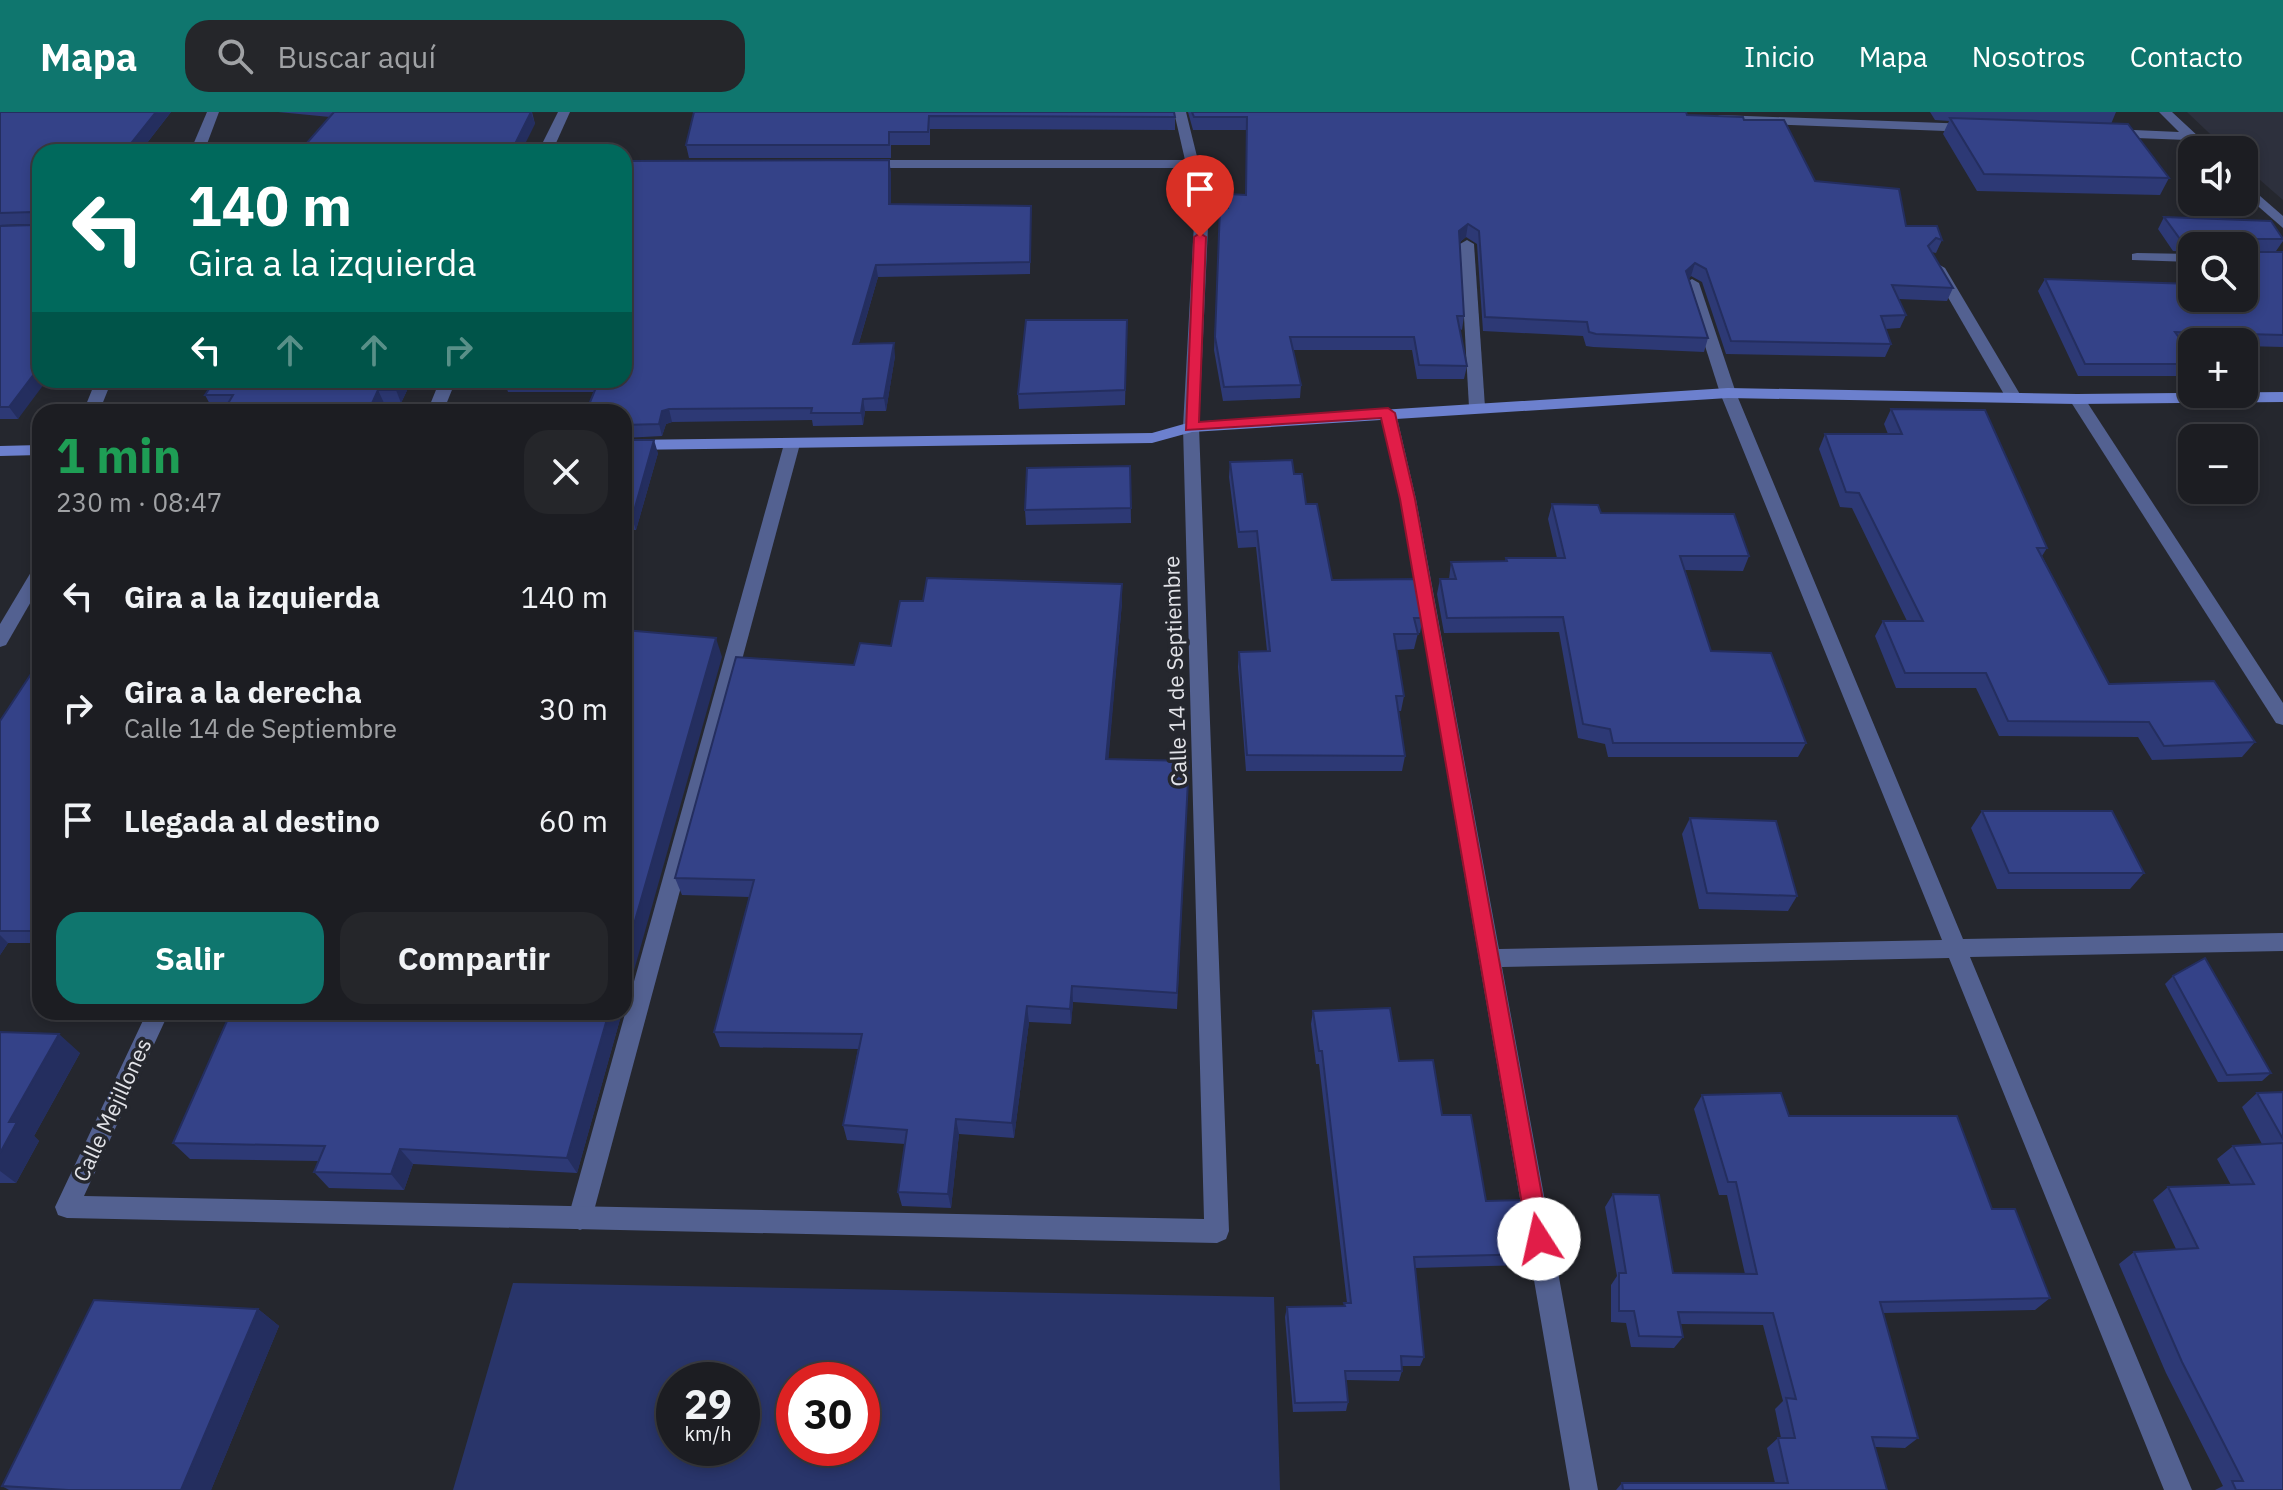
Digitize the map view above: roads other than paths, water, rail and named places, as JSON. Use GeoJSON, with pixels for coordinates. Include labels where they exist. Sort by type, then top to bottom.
{"type":"FeatureCollection","features":[{"type":"Feature","properties":{"kind":"street"},"geometry":{"type":"LineString","coordinates":[[200,144],[213,112]]}},
{"type":"Feature","properties":{"kind":"street"},"geometry":{"type":"LineString","coordinates":[[549,144],[564,112]]}},
{"type":"Feature","properties":{"kind":"street","name":"Calle 14 de Septiembre"},"geometry":{"type":"LineString","coordinates":[[580,1218],[1217,1231],[1191,427],[1202,205],[1180,112]]}},
{"type":"Feature","properties":{"kind":"street"},"geometry":{"type":"LineString","coordinates":[[2165,112],[2191,136]]}},
{"type":"Feature","properties":{"kind":"street"},"geometry":{"type":"LineString","coordinates":[[1701,118],[1985,128]]}},
{"type":"Feature","properties":{"kind":"street"},"geometry":{"type":"LineString","coordinates":[[2096,132],[2191,136]]}},
{"type":"Feature","properties":{"kind":"street"},"geometry":{"type":"LineString","coordinates":[[844,164],[1191,164]]}},
{"type":"Feature","properties":{"kind":"street"},"geometry":{"type":"LineString","coordinates":[[2258,200],[2283,224]]}},
{"type":"Feature","properties":{"kind":"street"},"geometry":{"type":"LineString","coordinates":[[1467,244],[1477,407]]}},
{"type":"Feature","properties":{"kind":"street"},"geometry":{"type":"LineString","coordinates":[[2137,257],[2178,258]]}},
{"type":"Feature","properties":{"kind":"street"},"geometry":{"type":"LineString","coordinates":[[1932,258],[2013,396]]}},
{"type":"Feature","properties":{"kind":"street"},"geometry":{"type":"LineString","coordinates":[[1692,283],[1728,393],[2178,1490]]}},
{"type":"Feature","properties":{"kind":"street"},"geometry":{"type":"LineString","coordinates":[[632,445],[1152,438],[1191,427],[1728,393],[2077,399],[2283,397]]}},
{"type":"Feature","properties":{"kind":"street"},"geometry":{"type":"LineString","coordinates":[[2077,399],[2283,718]]}},
{"type":"Feature","properties":{"kind":"street"},"geometry":{"type":"LineString","coordinates":[[1388,413],[1408,499],[1584,1490]]}},
{"type":"Feature","properties":{"kind":"street"},"geometry":{"type":"LineString","coordinates":[[580,1218],[792,444]]}},
{"type":"Feature","properties":{"kind":"street"},"geometry":{"type":"LineString","coordinates":[[0,451],[32,450]]}},
{"type":"Feature","properties":{"kind":"street"},"geometry":{"type":"LineString","coordinates":[[0,640],[32,585]]}},
{"type":"Feature","properties":{"kind":"street"},"geometry":{"type":"LineString","coordinates":[[1489,958],[2283,942]]}},
{"type":"Feature","properties":{"kind":"street","name":"Calle Mejillones"},"geometry":{"type":"LineString","coordinates":[[154,1020],[67,1207],[580,1218]]}}]}
